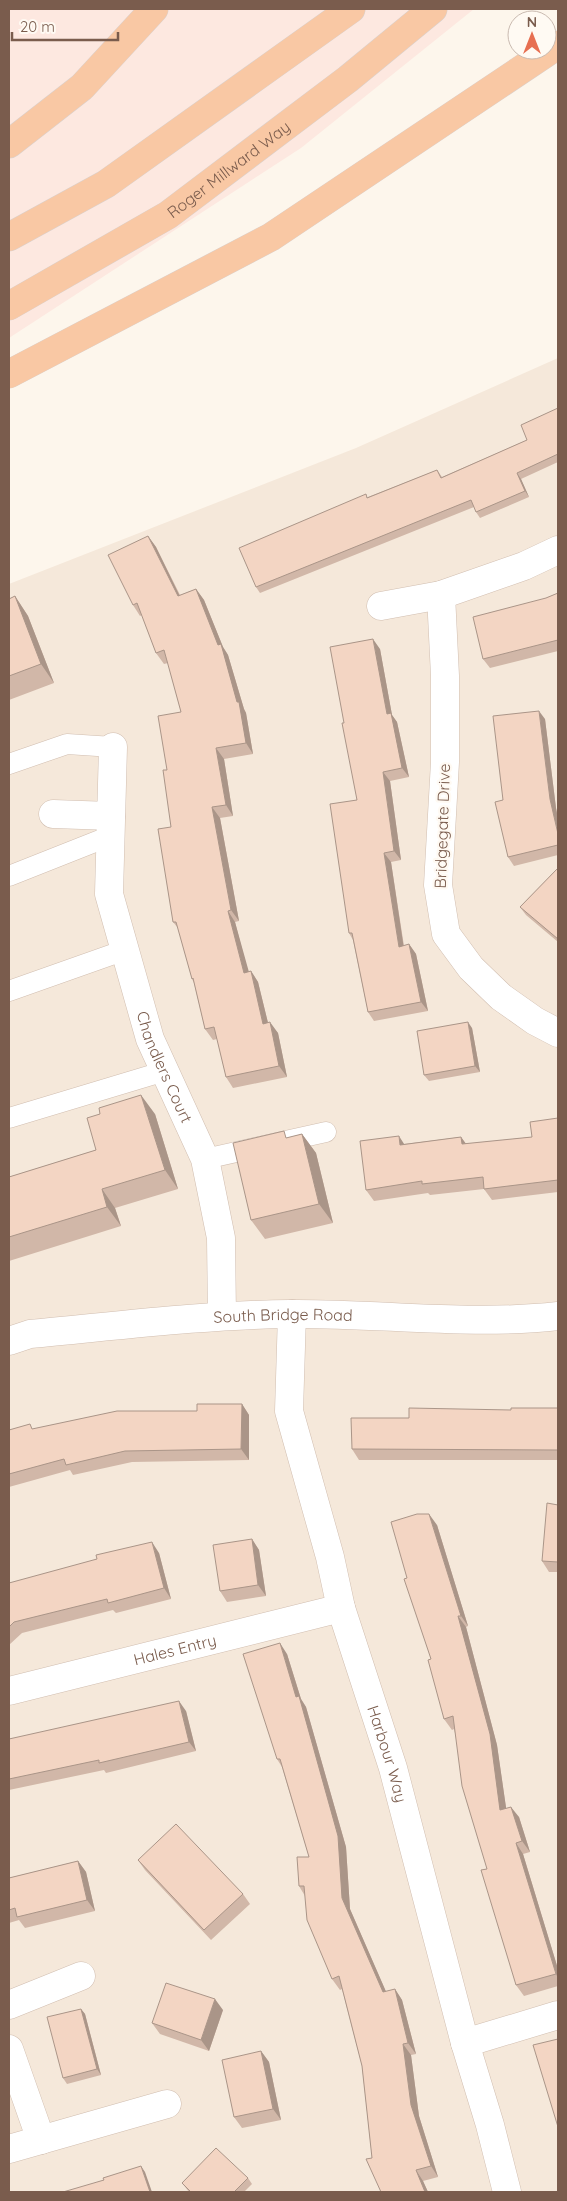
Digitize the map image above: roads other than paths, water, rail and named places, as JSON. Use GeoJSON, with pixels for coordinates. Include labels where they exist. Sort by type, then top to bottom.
{"type":"FeatureCollection","features":[{"type":"Feature","properties":{"kind":"highway"},"geometry":{"type":"LineString","coordinates":[[9,144],[82,87],[154,9]]}},
{"type":"Feature","properties":{"kind":"highway"},"geometry":{"type":"LineString","coordinates":[[9,237],[106,184],[351,9]]}},
{"type":"Feature","properties":{"kind":"highway","name":"Roger Millward Way"},"geometry":{"type":"LineString","coordinates":[[9,306],[168,215],[348,79],[432,9]]}},
{"type":"Feature","properties":{"kind":"highway"},"geometry":{"type":"LineString","coordinates":[[9,374],[270,237],[558,45]]}},
{"type":"Feature","properties":{"kind":"street"},"geometry":{"type":"LineString","coordinates":[[381,606],[441,595],[524,566],[558,550]]}},
{"type":"Feature","properties":{"kind":"street","name":"Bridgegate Drive"},"geometry":{"type":"LineString","coordinates":[[441,595],[445,676],[445,762],[438,885],[446,934],[471,968],[500,997],[535,1021],[558,1033]]}},
{"type":"Feature","properties":{"kind":"street","name":"Chandlers Court"},"geometry":{"type":"LineString","coordinates":[[112,747],[109,894],[150,1039],[205,1159],[221,1238],[222,1316]]}},
{"type":"Feature","properties":{"kind":"street"},"geometry":{"type":"LineString","coordinates":[[53,814],[111,826]]}},
{"type":"Feature","properties":{"kind":"street","name":"South Bridge Road"},"geometry":{"type":"LineString","coordinates":[[9,1340],[30,1334],[222,1316],[292,1314],[519,1320],[558,1316]]}},
{"type":"Feature","properties":{"kind":"street","name":"Harbour Way"},"geometry":{"type":"LineString","coordinates":[[292,1314],[289,1411],[330,1557],[341,1608],[393,1768],[464,2043],[490,2125],[507,2192]]}},
{"type":"Feature","properties":{"kind":"street","name":"Hales Entry"},"geometry":{"type":"LineString","coordinates":[[9,1691],[341,1608]]}},
{"type":"Feature","properties":{"kind":"street"},"geometry":{"type":"LineString","coordinates":[[9,2005],[81,1976]]}},
{"type":"Feature","properties":{"kind":"street"},"geometry":{"type":"LineString","coordinates":[[464,2043],[558,2015]]}},
{"type":"Feature","properties":{"kind":"street"},"geometry":{"type":"LineString","coordinates":[[9,2049],[40,2140]]}},
{"type":"Feature","properties":{"kind":"street"},"geometry":{"type":"LineString","coordinates":[[9,2149],[167,2104]]}},
{"type":"Feature","properties":{"kind":"lane"},"geometry":{"type":"LineString","coordinates":[[9,764],[67,744],[112,747]]}},
{"type":"Feature","properties":{"kind":"lane"},"geometry":{"type":"LineString","coordinates":[[9,876],[111,826]]}},
{"type":"Feature","properties":{"kind":"lane"},"geometry":{"type":"LineString","coordinates":[[9,991],[125,950]]}},
{"type":"Feature","properties":{"kind":"lane"},"geometry":{"type":"LineString","coordinates":[[9,1118],[165,1071]]}},
{"type":"Feature","properties":{"kind":"lane"},"geometry":{"type":"LineString","coordinates":[[205,1159],[326,1132]]}}]}
